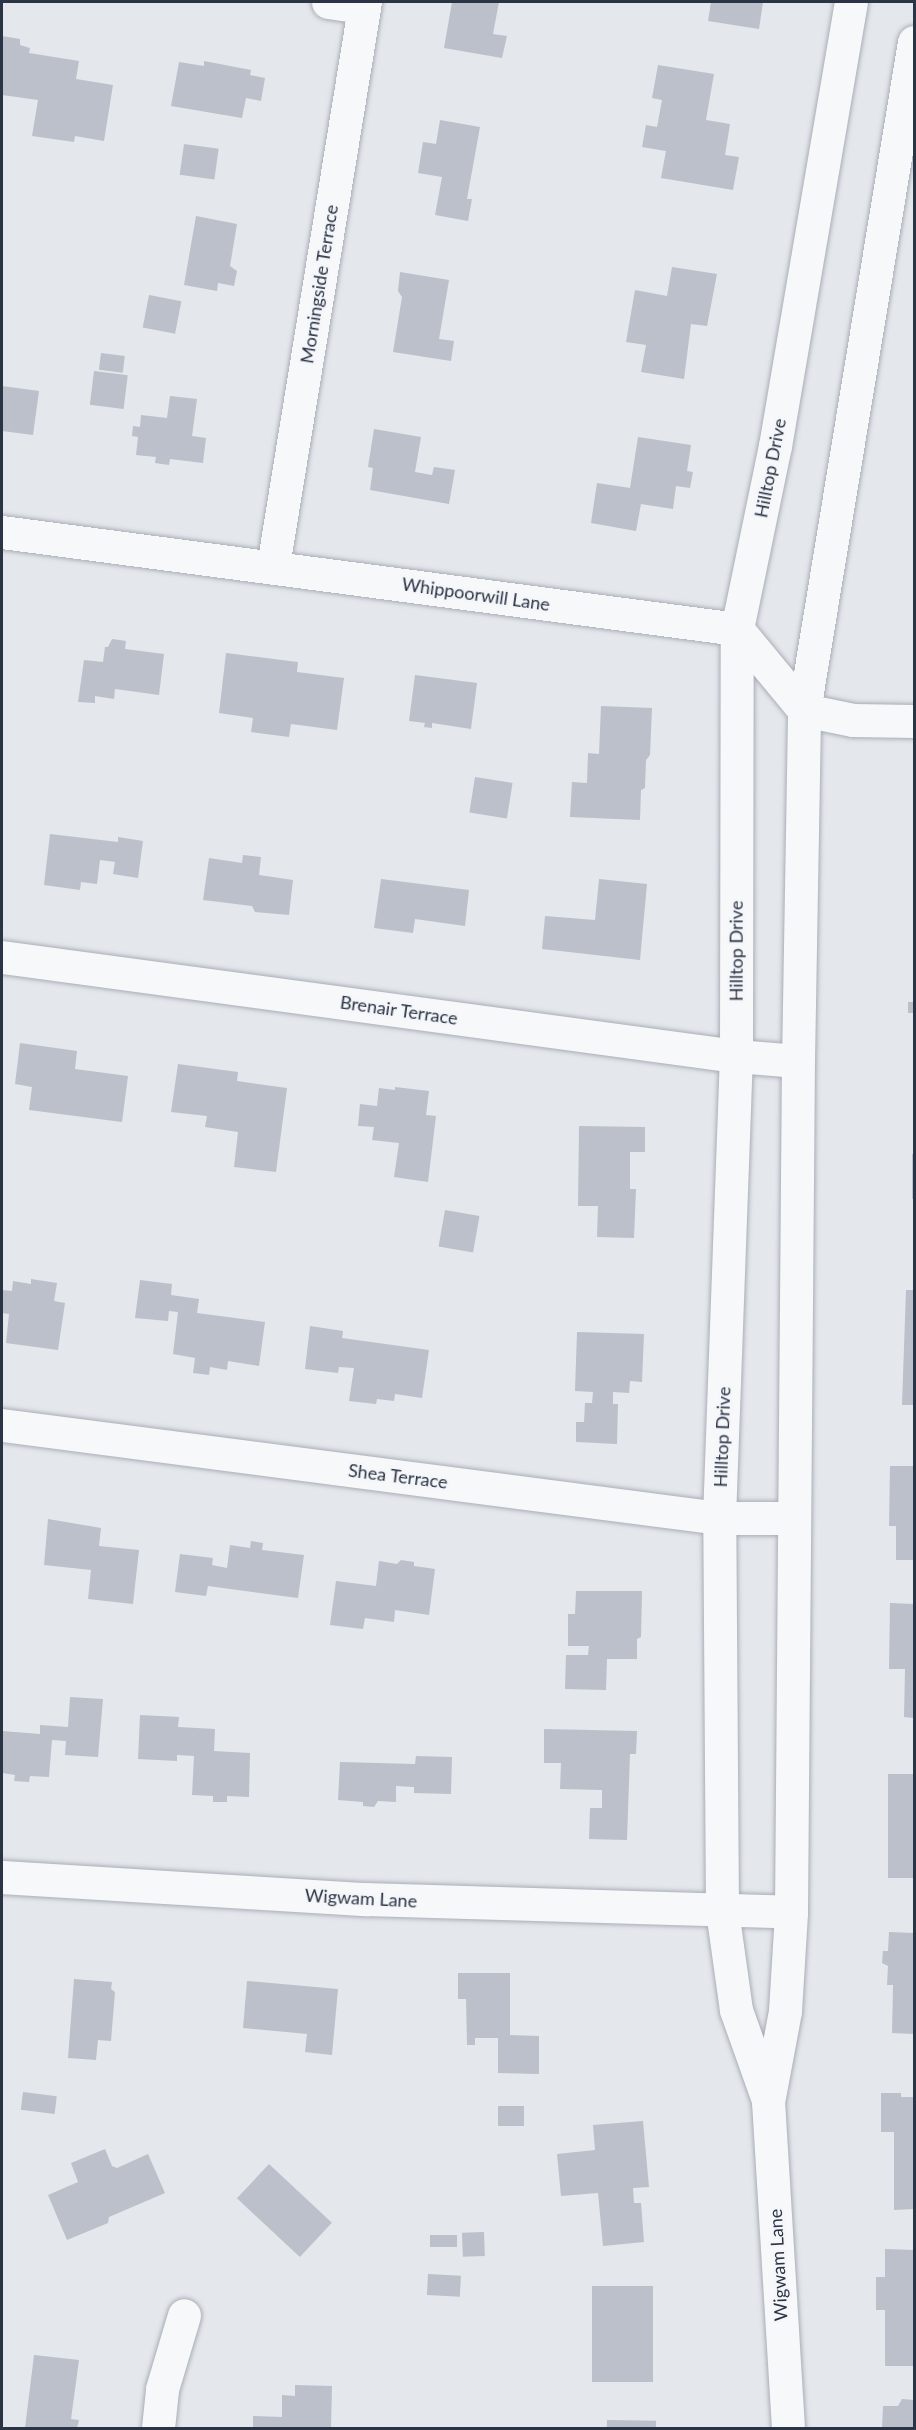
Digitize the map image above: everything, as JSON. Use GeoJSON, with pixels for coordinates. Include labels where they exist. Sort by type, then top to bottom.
{"type":"FeatureCollection","features":[{"type":"Feature","properties":{"kind":"street"},"geometry":{"type":"LineString","coordinates":[[328,2],[364,4]]}},
{"type":"Feature","properties":{"kind":"street","name":"Hilltop Drive"},"geometry":{"type":"LineString","coordinates":[[722,1910],[719,1518],[736,1056],[737,629],[775,446],[851,2]]}},
{"type":"Feature","properties":{"kind":"street","name":"Morningside Terrace"},"geometry":{"type":"LineString","coordinates":[[273,566],[364,4]]}},
{"type":"Feature","properties":{"kind":"street"},"geometry":{"type":"LineString","coordinates":[[791,1912],[798,1061],[804,710],[915,42]]}},
{"type":"Feature","properties":{"kind":"street","name":"Whippoorwill Lane"},"geometry":{"type":"LineString","coordinates":[[2,532],[737,629]]}},
{"type":"Feature","properties":{"kind":"street"},"geometry":{"type":"LineString","coordinates":[[737,629],[804,710],[852,720],[915,721]]}},
{"type":"Feature","properties":{"kind":"street","name":"Brenair Terrace"},"geometry":{"type":"LineString","coordinates":[[2,957],[736,1056],[798,1061]]}},
{"type":"Feature","properties":{"kind":"street","name":"Shea Terrace"},"geometry":{"type":"LineString","coordinates":[[2,1425],[719,1518],[795,1518]]}},
{"type":"Feature","properties":{"kind":"street","name":"Wigwam Lane"},"geometry":{"type":"LineString","coordinates":[[2,1877],[365,1899],[791,1912],[785,2011],[768,2102],[788,2428]]}},
{"type":"Feature","properties":{"kind":"street","name":"Wigwam Lane"},"geometry":{"type":"LineString","coordinates":[[722,1910],[736,2010],[768,2102]]}},
{"type":"Feature","properties":{"kind":"street"},"geometry":{"type":"LineString","coordinates":[[158,2428],[162,2389],[184,2315]]}},
{"type":"Feature","properties":{"kind":"building"},"geometry":{"type":"Polygon","coordinates":[[[452,2],[499,2],[493,34],[507,36],[502,58],[444,48],[452,2]]]}},
{"type":"Feature","properties":{"kind":"building"},"geometry":{"type":"Polygon","coordinates":[[[711,2],[763,2],[759,29],[708,21],[711,2]]]}},
{"type":"Feature","properties":{"kind":"building"},"geometry":{"type":"Polygon","coordinates":[[[2,36],[20,39],[20,45],[30,48],[29,53],[79,61],[76,79],[113,85],[104,141],[75,136],[74,142],[32,136],[38,100],[2,95],[2,36]]]}},
{"type":"Feature","properties":{"kind":"building"},"geometry":{"type":"Polygon","coordinates":[[[204,61],[251,70],[250,75],[265,78],[261,101],[246,98],[242,118],[171,106],[179,62],[204,66],[204,61]]]}},
{"type":"Feature","properties":{"kind":"building"},"geometry":{"type":"Polygon","coordinates":[[[658,65],[714,74],[706,120],[730,124],[725,155],[739,157],[733,190],[661,178],[666,151],[642,147],[646,125],[657,127],[662,100],[652,98],[658,65]]]}},
{"type":"Feature","properties":{"kind":"building"},"geometry":{"type":"Polygon","coordinates":[[[440,120],[480,127],[467,199],[472,199],[468,221],[435,215],[442,177],[418,173],[423,142],[436,144],[440,120]]]}},
{"type":"Feature","properties":{"kind":"building"},"geometry":{"type":"Polygon","coordinates":[[[184,144],[219,149],[214,180],[180,175],[184,144]]]}},
{"type":"Feature","properties":{"kind":"building"},"geometry":{"type":"Polygon","coordinates":[[[196,216],[237,224],[230,266],[237,271],[234,286],[218,283],[217,291],[184,285],[196,216]]]}},
{"type":"Feature","properties":{"kind":"building"},"geometry":{"type":"Polygon","coordinates":[[[672,267],[717,274],[707,326],[691,324],[684,379],[641,372],[646,345],[626,342],[635,290],[667,296],[672,267]]]}},
{"type":"Feature","properties":{"kind":"building"},"geometry":{"type":"Polygon","coordinates":[[[400,272],[449,280],[439,339],[454,341],[451,361],[393,352],[402,297],[398,291],[400,272]]]}},
{"type":"Feature","properties":{"kind":"building"},"geometry":{"type":"Polygon","coordinates":[[[149,295],[181,301],[175,334],[143,327],[149,295]]]}},
{"type":"Feature","properties":{"kind":"building"},"geometry":{"type":"Polygon","coordinates":[[[101,353],[125,356],[123,373],[99,370],[101,353]]]}},
{"type":"Feature","properties":{"kind":"building"},"geometry":{"type":"Polygon","coordinates":[[[94,371],[128,375],[124,409],[90,405],[94,371]]]}},
{"type":"Feature","properties":{"kind":"building"},"geometry":{"type":"Polygon","coordinates":[[[2,386],[39,391],[33,435],[2,431],[2,386]]]}},
{"type":"Feature","properties":{"kind":"building"},"geometry":{"type":"Polygon","coordinates":[[[170,396],[197,399],[192,436],[206,438],[203,463],[170,459],[169,465],[155,463],[156,457],[136,455],[138,437],[132,436],[133,426],[140,427],[141,415],[167,418],[170,396]]]}},
{"type":"Feature","properties":{"kind":"building"},"geometry":{"type":"Polygon","coordinates":[[[374,429],[421,437],[415,472],[432,475],[434,467],[455,470],[449,504],[370,490],[373,468],[368,467],[374,429]]]}},
{"type":"Feature","properties":{"kind":"building"},"geometry":{"type":"Polygon","coordinates":[[[638,437],[691,445],[687,471],[693,472],[690,488],[676,486],[673,509],[641,504],[636,531],[591,523],[597,483],[630,488],[638,437]]]}},
{"type":"Feature","properties":{"kind":"building"},"geometry":{"type":"Polygon","coordinates":[[[112,639],[126,641],[125,649],[164,654],[159,695],[115,689],[114,699],[95,696],[95,703],[78,702],[84,660],[103,662],[105,647],[108,647],[112,639]]]}},
{"type":"Feature","properties":{"kind":"building"},"geometry":{"type":"Polygon","coordinates":[[[226,653],[298,662],[297,672],[344,678],[337,730],[291,724],[289,737],[251,732],[253,718],[219,713],[226,653]]]}},
{"type":"Feature","properties":{"kind":"building"},"geometry":{"type":"Polygon","coordinates":[[[415,675],[477,683],[471,729],[432,723],[432,728],[424,727],[425,723],[409,721],[415,675]]]}},
{"type":"Feature","properties":{"kind":"building"},"geometry":{"type":"Polygon","coordinates":[[[601,706],[652,708],[650,755],[646,760],[645,788],[641,790],[640,820],[570,817],[572,782],[587,783],[588,753],[599,754],[601,706]]]}},
{"type":"Feature","properties":{"kind":"building"},"geometry":{"type":"Polygon","coordinates":[[[475,777],[513,783],[507,819],[469,813],[475,777]]]}},
{"type":"Feature","properties":{"kind":"building"},"geometry":{"type":"Polygon","coordinates":[[[50,834],[118,842],[118,837],[143,841],[138,878],[113,874],[115,862],[100,860],[97,884],[81,882],[80,890],[44,885],[50,834]]]}},
{"type":"Feature","properties":{"kind":"building"},"geometry":{"type":"Polygon","coordinates":[[[243,855],[261,857],[259,875],[293,880],[289,915],[255,912],[252,906],[203,900],[209,858],[242,863],[243,855]]]}},
{"type":"Feature","properties":{"kind":"building"},"geometry":{"type":"Polygon","coordinates":[[[381,879],[469,890],[465,926],[415,919],[413,933],[374,928],[381,879]]]}},
{"type":"Feature","properties":{"kind":"building"},"geometry":{"type":"Polygon","coordinates":[[[599,879],[647,884],[640,960],[542,949],[545,916],[595,920],[599,879]]]}},
{"type":"Feature","properties":{"kind":"building"},"geometry":{"type":"Polygon","coordinates":[[[908,1002],[914,1002],[914,1013],[908,1013],[908,1002]]]}},
{"type":"Feature","properties":{"kind":"building"},"geometry":{"type":"Polygon","coordinates":[[[20,1043],[77,1051],[75,1069],[128,1076],[122,1122],[29,1110],[32,1087],[15,1084],[20,1043]]]}},
{"type":"Feature","properties":{"kind":"building"},"geometry":{"type":"Polygon","coordinates":[[[178,1064],[238,1072],[237,1081],[287,1088],[276,1172],[234,1167],[238,1132],[205,1127],[207,1116],[171,1112],[178,1064]]]}},
{"type":"Feature","properties":{"kind":"building"},"geometry":{"type":"Polygon","coordinates":[[[395,1087],[429,1091],[426,1115],[436,1116],[428,1182],[394,1177],[399,1143],[372,1140],[374,1127],[358,1126],[360,1104],[377,1106],[379,1088],[395,1090],[395,1087]]]}},
{"type":"Feature","properties":{"kind":"building"},"geometry":{"type":"Polygon","coordinates":[[[579,1126],[645,1127],[645,1152],[630,1152],[630,1189],[636,1189],[634,1238],[597,1237],[598,1206],[578,1206],[579,1126]]]}},
{"type":"Feature","properties":{"kind":"building"},"geometry":{"type":"Polygon","coordinates":[[[912,1154],[914,1154],[914,1199],[912,1199],[912,1154]]]}},
{"type":"Feature","properties":{"kind":"building"},"geometry":{"type":"Polygon","coordinates":[[[445,1210],[479,1216],[473,1253],[439,1246],[445,1210]]]}},
{"type":"Feature","properties":{"kind":"building"},"geometry":{"type":"Polygon","coordinates":[[[31,1279],[57,1283],[54,1301],[65,1303],[58,1350],[6,1343],[9,1314],[2,1313],[2,1290],[12,1291],[13,1281],[31,1284],[31,1279]]]}},
{"type":"Feature","properties":{"kind":"building"},"geometry":{"type":"Polygon","coordinates":[[[140,1280],[172,1284],[171,1295],[199,1299],[197,1313],[265,1322],[259,1366],[228,1361],[227,1370],[210,1367],[209,1375],[193,1373],[195,1358],[173,1354],[178,1312],[169,1311],[168,1321],[135,1318],[140,1280]]]}},
{"type":"Feature","properties":{"kind":"building"},"geometry":{"type":"Polygon","coordinates":[[[906,1290],[914,1290],[914,1405],[902,1405],[906,1290]]]}},
{"type":"Feature","properties":{"kind":"building"},"geometry":{"type":"Polygon","coordinates":[[[310,1326],[343,1331],[342,1338],[429,1350],[422,1398],[395,1394],[394,1401],[377,1399],[376,1404],[349,1401],[354,1368],[339,1367],[338,1373],[305,1369],[310,1326]]]}},
{"type":"Feature","properties":{"kind":"building"},"geometry":{"type":"Polygon","coordinates":[[[577,1332],[644,1334],[642,1382],[630,1381],[629,1393],[613,1392],[613,1404],[618,1404],[617,1444],[576,1442],[576,1422],[584,1422],[585,1403],[592,1403],[593,1392],[575,1391],[577,1332]]]}},
{"type":"Feature","properties":{"kind":"building"},"geometry":{"type":"Polygon","coordinates":[[[890,1466],[914,1466],[914,1560],[896,1560],[896,1526],[889,1526],[890,1466]]]}},
{"type":"Feature","properties":{"kind":"building"},"geometry":{"type":"Polygon","coordinates":[[[48,1519],[101,1528],[99,1546],[139,1550],[133,1604],[88,1599],[91,1570],[44,1565],[48,1519]]]}},
{"type":"Feature","properties":{"kind":"building"},"geometry":{"type":"Polygon","coordinates":[[[251,1541],[263,1543],[262,1550],[304,1555],[298,1598],[208,1586],[206,1596],[175,1592],[180,1554],[213,1558],[212,1565],[227,1568],[230,1545],[250,1548],[251,1541]]]}},
{"type":"Feature","properties":{"kind":"building"},"geometry":{"type":"Polygon","coordinates":[[[401,1560],[414,1562],[414,1566],[435,1569],[429,1615],[395,1610],[394,1622],[365,1618],[363,1629],[330,1625],[336,1581],[376,1586],[379,1561],[397,1564],[401,1560]]]}},
{"type":"Feature","properties":{"kind":"building"},"geometry":{"type":"Polygon","coordinates":[[[576,1591],[642,1591],[641,1637],[637,1639],[637,1659],[607,1659],[606,1690],[565,1689],[566,1655],[588,1655],[589,1646],[568,1646],[568,1614],[575,1614],[576,1591]]]}},
{"type":"Feature","properties":{"kind":"building"},"geometry":{"type":"Polygon","coordinates":[[[890,1603],[914,1604],[914,1718],[904,1717],[905,1669],[889,1669],[890,1603]]]}},
{"type":"Feature","properties":{"kind":"building"},"geometry":{"type":"Polygon","coordinates":[[[70,1697],[103,1699],[98,1757],[65,1755],[66,1741],[52,1740],[49,1777],[30,1776],[29,1782],[14,1781],[15,1775],[2,1773],[2,1731],[40,1734],[40,1725],[68,1727],[70,1697]]]}},
{"type":"Feature","properties":{"kind":"building"},"geometry":{"type":"Polygon","coordinates":[[[140,1715],[179,1717],[178,1727],[215,1729],[214,1751],[250,1753],[249,1797],[227,1796],[227,1802],[213,1802],[213,1796],[192,1795],[194,1756],[177,1755],[177,1761],[138,1759],[140,1715]]]}},
{"type":"Feature","properties":{"kind":"building"},"geometry":{"type":"Polygon","coordinates":[[[544,1729],[637,1731],[636,1754],[630,1754],[627,1840],[589,1839],[590,1808],[602,1808],[602,1790],[560,1789],[561,1763],[544,1763],[544,1729]]]}},
{"type":"Feature","properties":{"kind":"building"},"geometry":{"type":"Polygon","coordinates":[[[416,1756],[452,1757],[451,1794],[414,1793],[414,1787],[396,1786],[396,1802],[378,1801],[374,1807],[363,1806],[363,1802],[338,1800],[340,1762],[415,1764],[416,1756]]]}},
{"type":"Feature","properties":{"kind":"building"},"geometry":{"type":"Polygon","coordinates":[[[888,1774],[914,1774],[914,1878],[888,1878],[888,1774]]]}},
{"type":"Feature","properties":{"kind":"building"},"geometry":{"type":"Polygon","coordinates":[[[889,1932],[914,1933],[914,2034],[892,2033],[893,1985],[887,1985],[888,1966],[882,1963],[883,1951],[888,1951],[889,1932]]]}},
{"type":"Feature","properties":{"kind":"building"},"geometry":{"type":"Polygon","coordinates":[[[458,1973],[510,1973],[510,2035],[539,2036],[539,2074],[498,2073],[498,2038],[475,2038],[475,2045],[467,2045],[466,1999],[458,1999],[458,1973]]]}},
{"type":"Feature","properties":{"kind":"building"},"geometry":{"type":"Polygon","coordinates":[[[74,1979],[112,1982],[111,1989],[115,1992],[111,2041],[98,2040],[96,2060],[68,2058],[74,1979]]]}},
{"type":"Feature","properties":{"kind":"building"},"geometry":{"type":"Polygon","coordinates":[[[247,1981],[338,1989],[332,2055],[305,2052],[307,2034],[243,2028],[247,1981]]]}},
{"type":"Feature","properties":{"kind":"building"},"geometry":{"type":"Polygon","coordinates":[[[23,2092],[57,2096],[55,2114],[21,2110],[23,2092]]]}},
{"type":"Feature","properties":{"kind":"building"},"geometry":{"type":"Polygon","coordinates":[[[881,2093],[901,2093],[901,2097],[914,2097],[914,2209],[894,2210],[894,2132],[881,2132],[881,2093]]]}},
{"type":"Feature","properties":{"kind":"building"},"geometry":{"type":"Polygon","coordinates":[[[498,2106],[524,2106],[524,2126],[498,2126],[498,2106]]]}},
{"type":"Feature","properties":{"kind":"building"},"geometry":{"type":"Polygon","coordinates":[[[643,2121],[649,2187],[633,2188],[634,2203],[641,2203],[644,2242],[603,2246],[598,2193],[561,2196],[557,2154],[595,2150],[593,2125],[643,2121]]]}},
{"type":"Feature","properties":{"kind":"building"},"geometry":{"type":"Polygon","coordinates":[[[105,2149],[112,2166],[117,2168],[148,2154],[165,2193],[109,2217],[108,2223],[67,2240],[48,2195],[78,2182],[71,2163],[105,2149]]]}},
{"type":"Feature","properties":{"kind":"building"},"geometry":{"type":"Polygon","coordinates":[[[269,2164],[332,2223],[300,2257],[237,2198],[269,2164]]]}},
{"type":"Feature","properties":{"kind":"building"},"geometry":{"type":"Polygon","coordinates":[[[484,2232],[485,2256],[463,2257],[462,2233],[484,2232]]]}},
{"type":"Feature","properties":{"kind":"building"},"geometry":{"type":"Polygon","coordinates":[[[430,2235],[457,2235],[457,2247],[430,2247],[430,2235]]]}},
{"type":"Feature","properties":{"kind":"building"},"geometry":{"type":"Polygon","coordinates":[[[885,2249],[914,2250],[914,2366],[885,2366],[885,2310],[876,2310],[876,2277],[885,2277],[885,2249]]]}},
{"type":"Feature","properties":{"kind":"building"},"geometry":{"type":"Polygon","coordinates":[[[428,2274],[461,2276],[460,2297],[427,2295],[428,2274]]]}},
{"type":"Feature","properties":{"kind":"building"},"geometry":{"type":"Polygon","coordinates":[[[592,2286],[653,2286],[653,2382],[592,2382],[592,2286]]]}},
{"type":"Feature","properties":{"kind":"building"},"geometry":{"type":"Polygon","coordinates":[[[34,2355],[79,2360],[71,2419],[79,2420],[77,2428],[25,2428],[34,2355]]]}},
{"type":"Feature","properties":{"kind":"building"},"geometry":{"type":"Polygon","coordinates":[[[295,2385],[332,2386],[331,2428],[253,2428],[253,2416],[282,2417],[282,2395],[295,2396],[295,2385]]]}},
{"type":"Feature","properties":{"kind":"building"},"geometry":{"type":"Polygon","coordinates":[[[902,2399],[914,2400],[914,2428],[882,2428],[883,2406],[898,2406],[902,2399]]]}},
{"type":"Feature","properties":{"kind":"building"},"geometry":{"type":"Polygon","coordinates":[[[607,2420],[656,2421],[656,2428],[607,2428],[607,2420]]]}}]}
